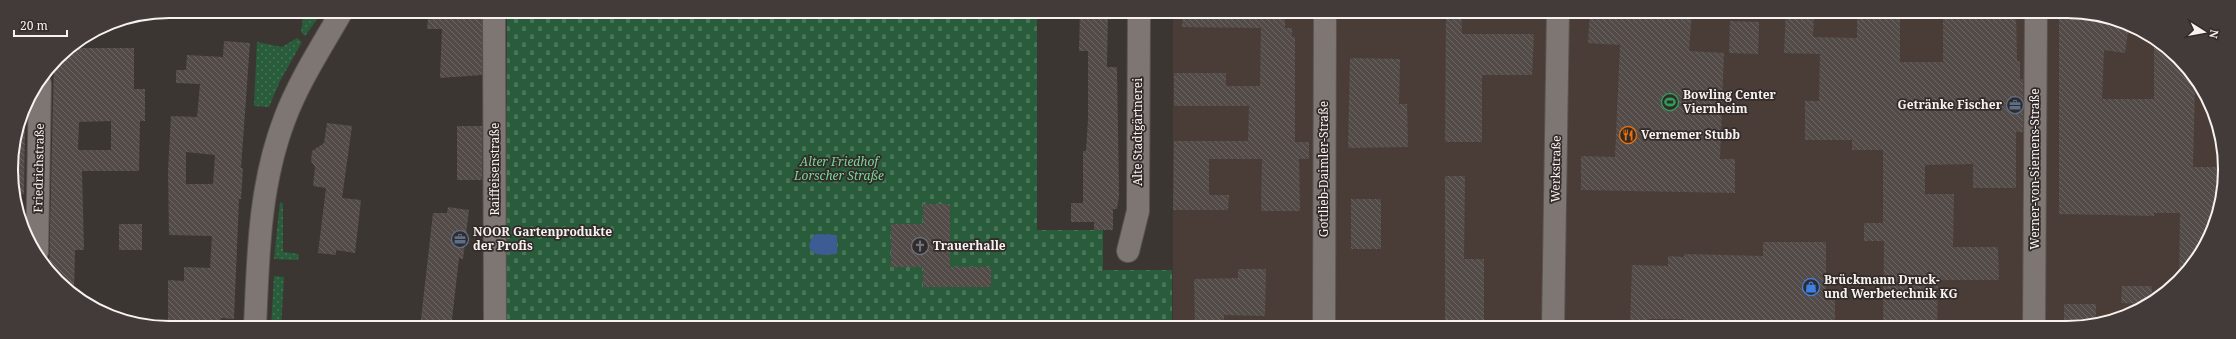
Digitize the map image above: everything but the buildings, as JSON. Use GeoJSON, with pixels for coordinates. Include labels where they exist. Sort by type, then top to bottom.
{"type":"FeatureCollection","features":[{"type":"Feature","properties":{"kind":"street"},"geometry":{"type":"LineString","coordinates":[[255,321],[263,200],[274,149],[284,119],[338,18]]}},
{"type":"Feature","properties":{"kind":"street"},"geometry":{"type":"LineString","coordinates":[[303,81],[352,18]]}},
{"type":"Feature","properties":{"kind":"street","name":"Raiffeisenstraße"},"geometry":{"type":"LineString","coordinates":[[494,18],[495,321]]}},
{"type":"Feature","properties":{"kind":"street","name":"Alte Stadtgärtnerei"},"geometry":{"type":"LineString","coordinates":[[1128,251],[1138,211],[1139,18]]}},
{"type":"Feature","properties":{"kind":"street","name":"Gottlieb-Daimler-Straße"},"geometry":{"type":"LineString","coordinates":[[1324,321],[1325,18]]}},
{"type":"Feature","properties":{"kind":"street","name":"Werkstraße"},"geometry":{"type":"LineString","coordinates":[[1553,321],[1558,18]]}},
{"type":"Feature","properties":{"kind":"street","name":"Werner-von-Siemens-Straße"},"geometry":{"type":"LineString","coordinates":[[2034,321],[2036,18]]}},
{"type":"Feature","properties":{"kind":"street","name":"Friedrichstraße"},"geometry":{"type":"LineString","coordinates":[[37,243],[40,91]]}},
{"type":"Feature","properties":{"kind":"shaded area"},"geometry":{"type":"Polygon","coordinates":[[[1173,18],[2086,19],[2106,23],[2134,34],[2159,49],[2174,62],[2187,77],[2202,102],[2213,130],[2217,150],[2218,179],[2213,209],[2202,237],[2187,262],[2174,277],[2159,290],[2142,301],[2115,313],[2086,320],[1173,321],[1173,18]]]}},
{"type":"Feature","properties":{"kind":"green space"},"geometry":{"type":"Polygon","coordinates":[[[303,18],[318,18],[305,36],[301,32],[303,18]]]}},
{"type":"Feature","properties":{"kind":"green space","name":"Alter Friedhof Lorscher Straße"},"geometry":{"type":"Polygon","coordinates":[[[507,18],[1037,18],[1037,230],[1103,230],[1103,270],[1172,270],[1172,321],[506,321],[507,18]]]}},
{"type":"Feature","properties":{"kind":"green space"},"geometry":{"type":"Polygon","coordinates":[[[297,38],[302,42],[280,81],[269,107],[254,106],[257,42],[282,47],[297,38]]]}},
{"type":"Feature","properties":{"kind":"green space"},"geometry":{"type":"Polygon","coordinates":[[[280,202],[283,204],[283,252],[299,254],[298,260],[274,259],[280,202]]]}},
{"type":"Feature","properties":{"kind":"green space"},"geometry":{"type":"Polygon","coordinates":[[[274,276],[284,277],[281,321],[271,321],[274,276]]]}},
{"type":"Feature","properties":{"kind":"water"},"geometry":{"type":"Polygon","coordinates":[[[816,234],[837,235],[837,254],[819,255],[813,252],[809,245],[816,234]]]}},
{"type":"Feature","properties":{"kind":"place","name":"Bowling Center Viernheim"},"geometry":{"type":"Point","coordinates":[1670,102]}},
{"type":"Feature","properties":{"kind":"place","name":"Getränke Fischer"},"geometry":{"type":"Point","coordinates":[2015,105]}},
{"type":"Feature","properties":{"kind":"place","name":"Vernemer Stubb"},"geometry":{"type":"Point","coordinates":[1628,135]}},
{"type":"Feature","properties":{"kind":"place","name":"NOOR Gartenprodukte der Profis"},"geometry":{"type":"Point","coordinates":[460,239]}},
{"type":"Feature","properties":{"kind":"place","name":"Trauerhalle"},"geometry":{"type":"Point","coordinates":[920,246]}},
{"type":"Feature","properties":{"kind":"place","name":"Brückmann Druck- und Werbetechnik KG"},"geometry":{"type":"Point","coordinates":[1811,287]}}]}
